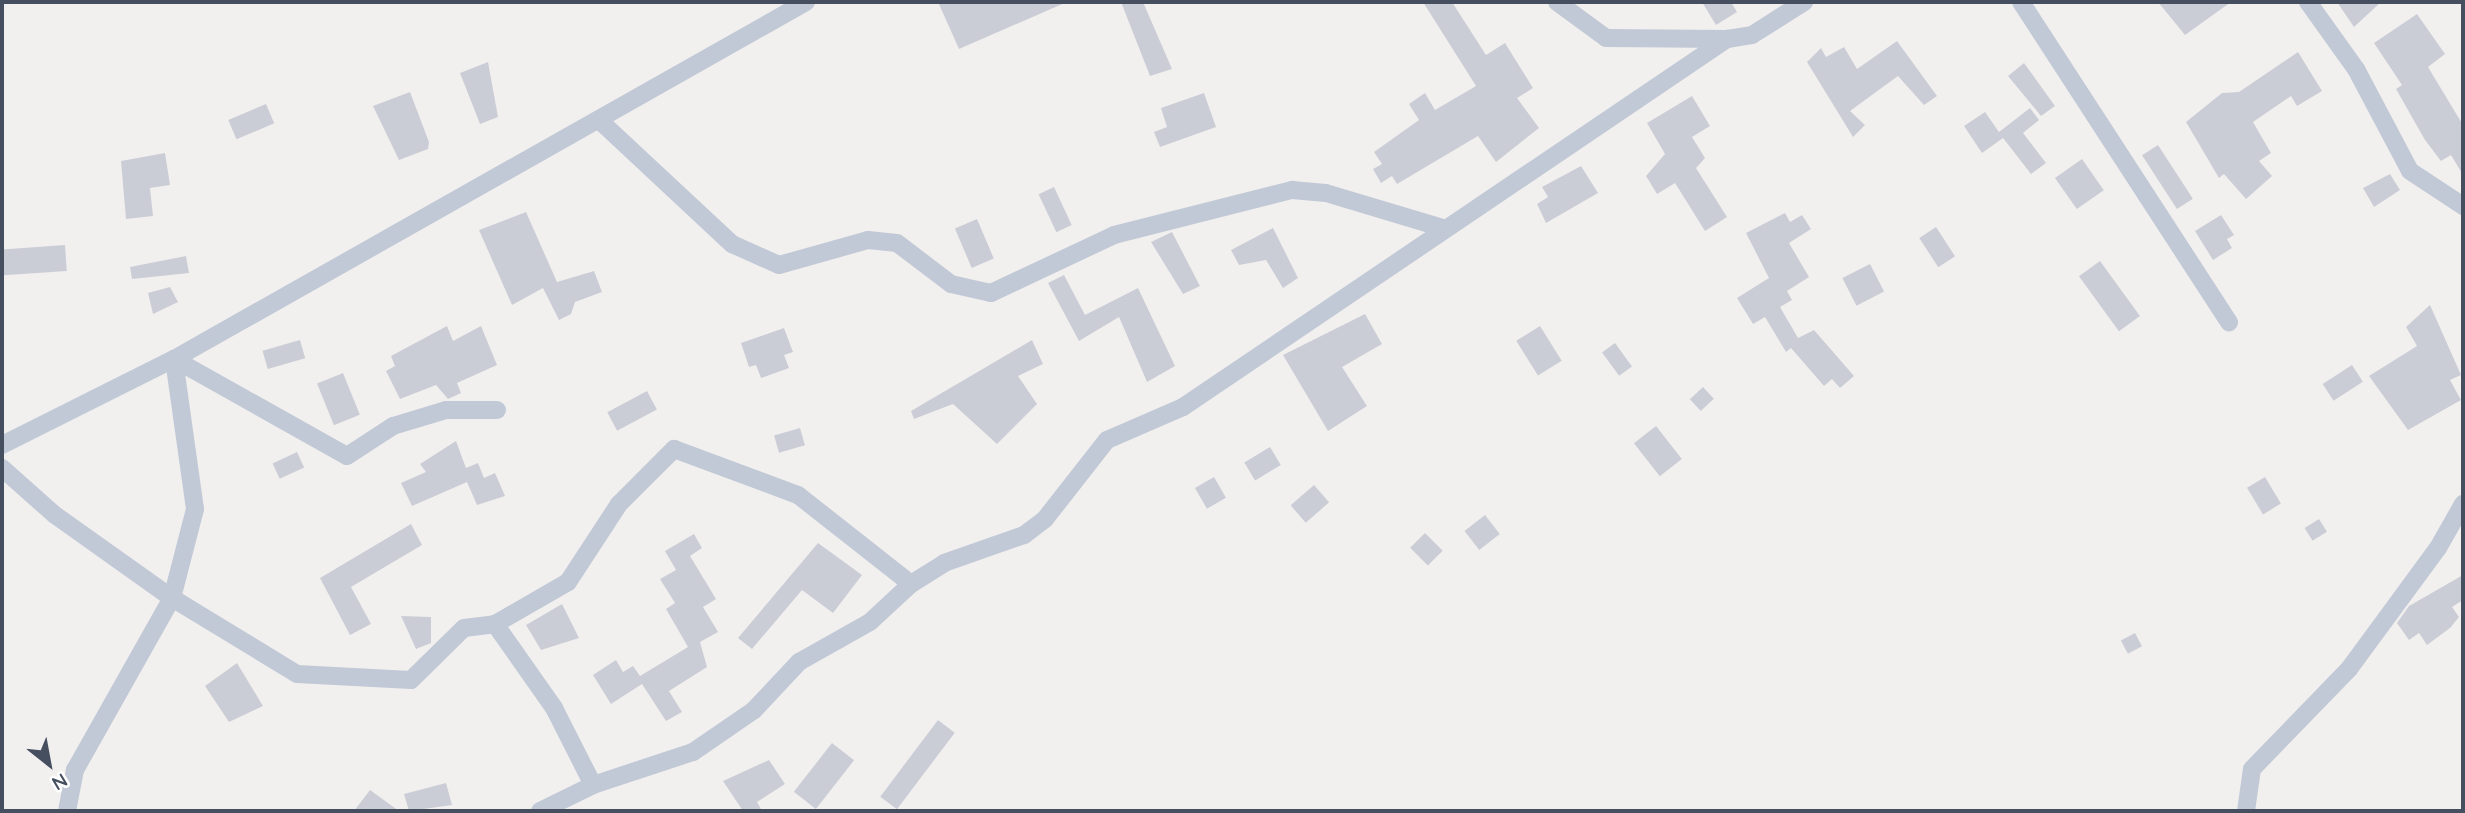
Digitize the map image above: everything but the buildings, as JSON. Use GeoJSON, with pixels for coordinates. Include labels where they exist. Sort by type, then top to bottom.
{"type":"FeatureCollection","features":[{"type":"Feature","properties":{"kind":"street"},"geometry":{"type":"LineString","coordinates":[[2,445],[174,359],[806,2]]}},
{"type":"Feature","properties":{"kind":"street"},"geometry":{"type":"LineString","coordinates":[[1557,2],[1606,38],[1727,39],[1752,35],[1804,2]]}},
{"type":"Feature","properties":{"kind":"street"},"geometry":{"type":"LineString","coordinates":[[2021,2],[2229,322]]}},
{"type":"Feature","properties":{"kind":"street"},"geometry":{"type":"LineString","coordinates":[[2308,2],[2356,69],[2410,171],[2463,206]]}},
{"type":"Feature","properties":{"kind":"street"},"geometry":{"type":"LineString","coordinates":[[540,811],[593,785],[694,752],[754,710],[799,662],[870,622],[911,584],[944,563],[1024,535],[1045,519],[1107,440],[1183,407],[1727,39]]}},
{"type":"Feature","properties":{"kind":"street"},"geometry":{"type":"LineString","coordinates":[[599,120],[732,244],[755,255],[779,265],[868,240],[897,243],[951,284],[991,293],[1114,235],[1292,190],[1326,193],[1446,229]]}},
{"type":"Feature","properties":{"kind":"street"},"geometry":{"type":"LineString","coordinates":[[174,359],[347,456],[393,426],[446,410],[496,410]]}},
{"type":"Feature","properties":{"kind":"street"},"geometry":{"type":"LineString","coordinates":[[67,811],[75,770],[172,598],[195,509],[174,359]]}},
{"type":"Feature","properties":{"kind":"street"},"geometry":{"type":"LineString","coordinates":[[2,468],[55,515],[172,598],[297,674],[411,680],[464,628],[495,624],[568,582],[619,503],[674,449],[798,495],[911,584]]}},
{"type":"Feature","properties":{"kind":"street"},"geometry":{"type":"LineString","coordinates":[[2246,811],[2252,769],[2349,668],[2463,504]]}},
{"type":"Feature","properties":{"kind":"street"},"geometry":{"type":"LineString","coordinates":[[495,624],[554,708],[593,785]]}}]}
